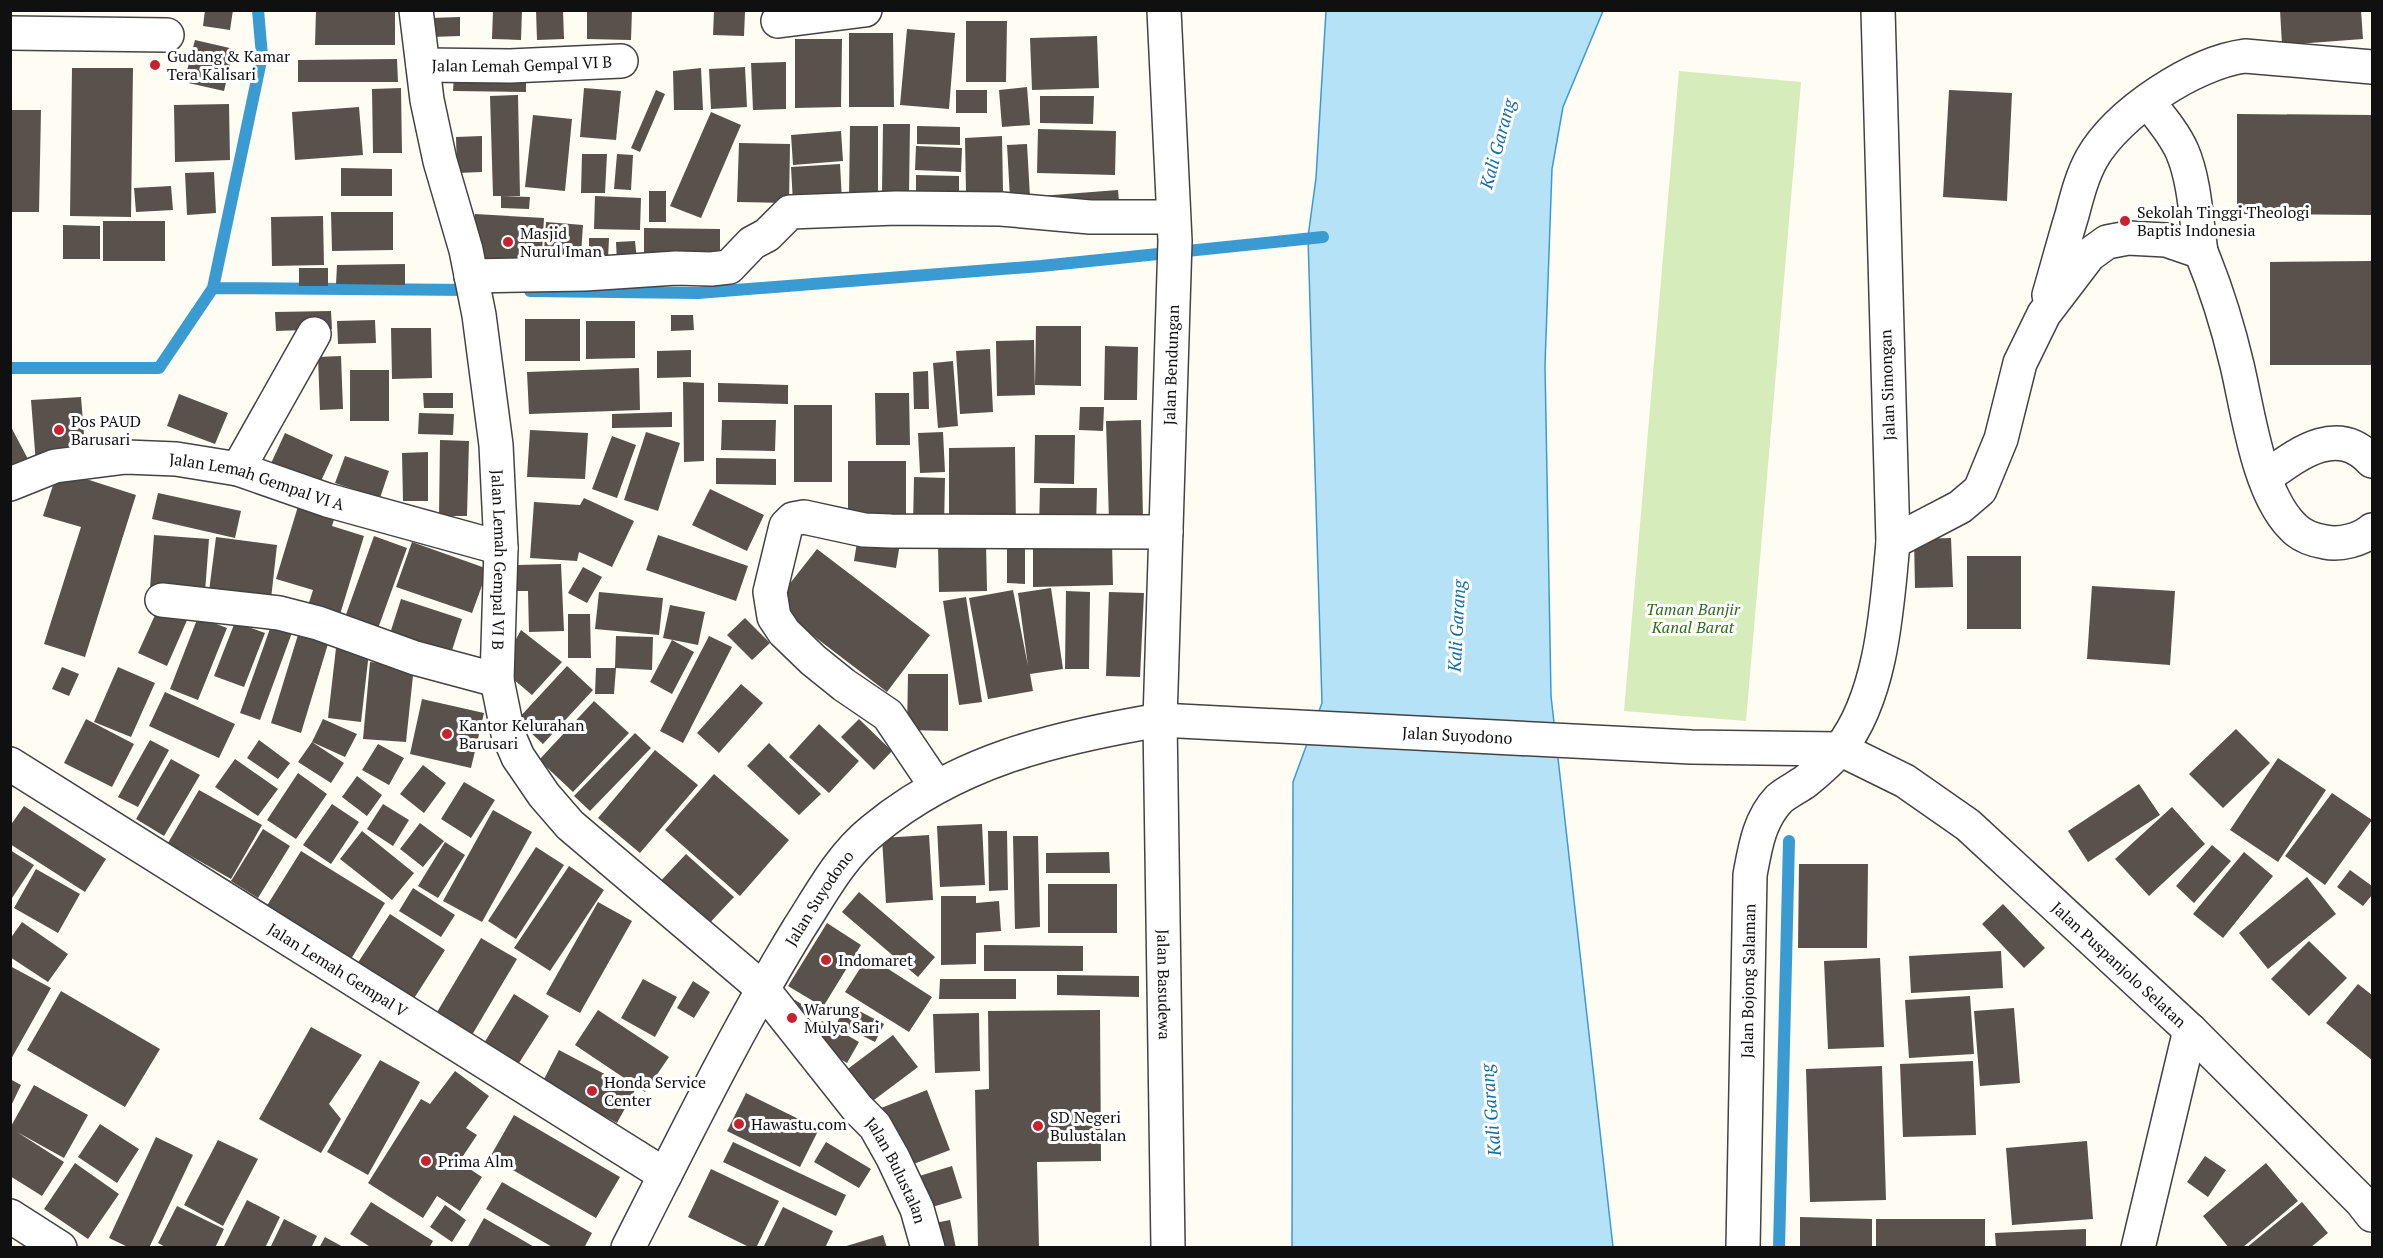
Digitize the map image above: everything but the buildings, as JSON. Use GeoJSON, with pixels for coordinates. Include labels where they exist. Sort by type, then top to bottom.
{"type":"FeatureCollection","features":[{"type":"Feature","properties":{"kind":"street","name":"Jalan Lemah Gempal VI B"},"geometry":{"type":"LineString","coordinates":[[416,10],[427,100],[440,161],[466,250],[475,292],[496,445],[501,548],[496,680],[508,734],[518,757],[544,795],[586,838],[762,988]]}},
{"type":"Feature","properties":{"kind":"street"},"geometry":{"type":"LineString","coordinates":[[778,21],[865,10]]}},
{"type":"Feature","properties":{"kind":"street","name":"Jalan Bendungan"},"geometry":{"type":"LineString","coordinates":[[1160,720],[1174,229],[1164,10]]}},
{"type":"Feature","properties":{"kind":"street","name":"Jalan Simongan"},"geometry":{"type":"LineString","coordinates":[[1840,749],[1859,715],[1872,684],[1888,592],[1893,542],[1878,10]]}},
{"type":"Feature","properties":{"kind":"street"},"geometry":{"type":"LineString","coordinates":[[10,33],[167,35]]}},
{"type":"Feature","properties":{"kind":"street"},"geometry":{"type":"LineString","coordinates":[[1893,542],[1960,507],[1980,490],[2001,439],[2020,363],[2044,314],[2082,181],[2103,141],[2148,102],[2173,84],[2226,59],[2245,56],[2373,67]]}},
{"type":"Feature","properties":{"kind":"street","name":"Jalan Lemah Gempal VI B"},"geometry":{"type":"LineString","coordinates":[[423,65],[510,66],[621,61]]}},
{"type":"Feature","properties":{"kind":"street"},"geometry":{"type":"LineString","coordinates":[[2148,102],[2167,125],[2182,151],[2188,169],[2201,252],[2214,285],[2236,364],[2248,422],[2273,498],[2293,528],[2304,536],[2333,544],[2351,540],[2373,530]]}},
{"type":"Feature","properties":{"kind":"street"},"geometry":{"type":"LineString","coordinates":[[475,292],[585,274],[729,267],[752,243],[767,235],[790,212],[896,208],[1001,208],[1174,229]]}},
{"type":"Feature","properties":{"kind":"street"},"geometry":{"type":"LineString","coordinates":[[2044,314],[2089,255],[2107,242],[2128,238],[2166,240],[2201,252]]}},
{"type":"Feature","properties":{"kind":"street"},"geometry":{"type":"LineString","coordinates":[[238,469],[314,334]]}},
{"type":"Feature","properties":{"kind":"street"},"geometry":{"type":"LineString","coordinates":[[2266,477],[2303,451],[2323,444],[2340,443],[2353,446],[2373,460]]}},
{"type":"Feature","properties":{"kind":"street","name":"Jalan Lemah Gempal VI A"},"geometry":{"type":"LineString","coordinates":[[10,484],[55,466],[126,457],[176,459],[238,469],[327,500],[501,548]]}},
{"type":"Feature","properties":{"kind":"street"},"geometry":{"type":"LineString","coordinates":[[936,786],[888,715],[844,685],[813,660],[784,632],[774,617],[770,592],[786,526],[794,519],[804,517],[864,530],[1166,532]]}},
{"type":"Feature","properties":{"kind":"street"},"geometry":{"type":"LineString","coordinates":[[162,600],[279,613],[318,623],[415,658],[496,680]]}},
{"type":"Feature","properties":{"kind":"street","name":"Jalan Suyodono"},"geometry":{"type":"LineString","coordinates":[[628,1248],[762,988],[838,867],[871,831],[936,786],[978,766],[1038,746],[1101,730],[1160,720],[1691,747],[1840,749]]}},
{"type":"Feature","properties":{"kind":"street","name":"Jalan Basudewa"},"geometry":{"type":"LineString","coordinates":[[1160,720],[1168,1248]]}},
{"type":"Feature","properties":{"kind":"street","name":"Jalan Puspanjolo Selatan"},"geometry":{"type":"LineString","coordinates":[[1840,749],[1905,780],[1968,825],[2190,1030],[2369,1201]]}},
{"type":"Feature","properties":{"kind":"street","name":"Jalan Bojong Salaman"},"geometry":{"type":"LineString","coordinates":[[1743,1248],[1750,875],[1759,830],[1779,799],[1806,780],[1840,749]]}},
{"type":"Feature","properties":{"kind":"street","name":"Jalan Lemah Gempal V"},"geometry":{"type":"LineString","coordinates":[[10,764],[665,1175]]}},
{"type":"Feature","properties":{"kind":"street","name":"Jalan Bulustalan"},"geometry":{"type":"LineString","coordinates":[[762,988],[858,1109],[875,1126],[917,1209],[928,1248]]}},
{"type":"Feature","properties":{"kind":"street"},"geometry":{"type":"LineString","coordinates":[[2138,1248],[2190,1030]]}},
{"type":"Feature","properties":{"kind":"street"},"geometry":{"type":"LineString","coordinates":[[10,1216],[60,1248]]}},
{"type":"Feature","properties":{"kind":"green space","name":"Taman Banjir Kanal Barat"},"geometry":{"type":"Polygon","coordinates":[[[1679,71],[1801,82],[1746,721],[1624,711],[1679,71]]]}},
{"type":"Feature","properties":{"kind":"water","name":"Kali Garang"},"geometry":{"type":"Polygon","coordinates":[[[1326,11],[1603,11],[1563,107],[1552,169],[1545,365],[1551,696],[1613,1247],[1292,1248],[1293,782],[1322,703],[1308,237],[1316,178],[1326,11]]]}},
{"type":"Feature","properties":{"kind":"waterway"},"geometry":{"type":"LineString","coordinates":[[213,288],[262,56],[258,10]]}},
{"type":"Feature","properties":{"kind":"waterway"},"geometry":{"type":"LineString","coordinates":[[530,291],[698,293],[1041,266],[1323,237]]}},
{"type":"Feature","properties":{"kind":"waterway"},"geometry":{"type":"LineString","coordinates":[[10,368],[159,368],[213,288],[473,290]]}},
{"type":"Feature","properties":{"kind":"waterway"},"geometry":{"type":"LineString","coordinates":[[1779,1248],[1789,841]]}},
{"type":"Feature","properties":{"kind":"place","name":"Gudang & Kamar Tera Kalisari"},"geometry":{"type":"Point","coordinates":[155,65]}},
{"type":"Feature","properties":{"kind":"place","name":"Sekolah Tinggi Theologi Baptis Indonesia"},"geometry":{"type":"Point","coordinates":[2125,221]}},
{"type":"Feature","properties":{"kind":"place","name":"Masjid Nurul Iman"},"geometry":{"type":"Point","coordinates":[508,242]}},
{"type":"Feature","properties":{"kind":"place","name":"Pos PAUD Barusari"},"geometry":{"type":"Point","coordinates":[59,430]}},
{"type":"Feature","properties":{"kind":"place","name":"Kantor Kelurahan Barusari"},"geometry":{"type":"Point","coordinates":[447,734]}},
{"type":"Feature","properties":{"kind":"place","name":"Indomaret"},"geometry":{"type":"Point","coordinates":[826,960]}},
{"type":"Feature","properties":{"kind":"place","name":"Warung Mulya Sari"},"geometry":{"type":"Point","coordinates":[792,1018]}},
{"type":"Feature","properties":{"kind":"place","name":"Honda Service Center"},"geometry":{"type":"Point","coordinates":[592,1091]}},
{"type":"Feature","properties":{"kind":"place","name":"Hawastu.com"},"geometry":{"type":"Point","coordinates":[739,1124]}},
{"type":"Feature","properties":{"kind":"place","name":"SD Negeri Bulustalan"},"geometry":{"type":"Point","coordinates":[1038,1126]}},
{"type":"Feature","properties":{"kind":"place","name":"Prima Alm"},"geometry":{"type":"Point","coordinates":[426,1161]}}]}
